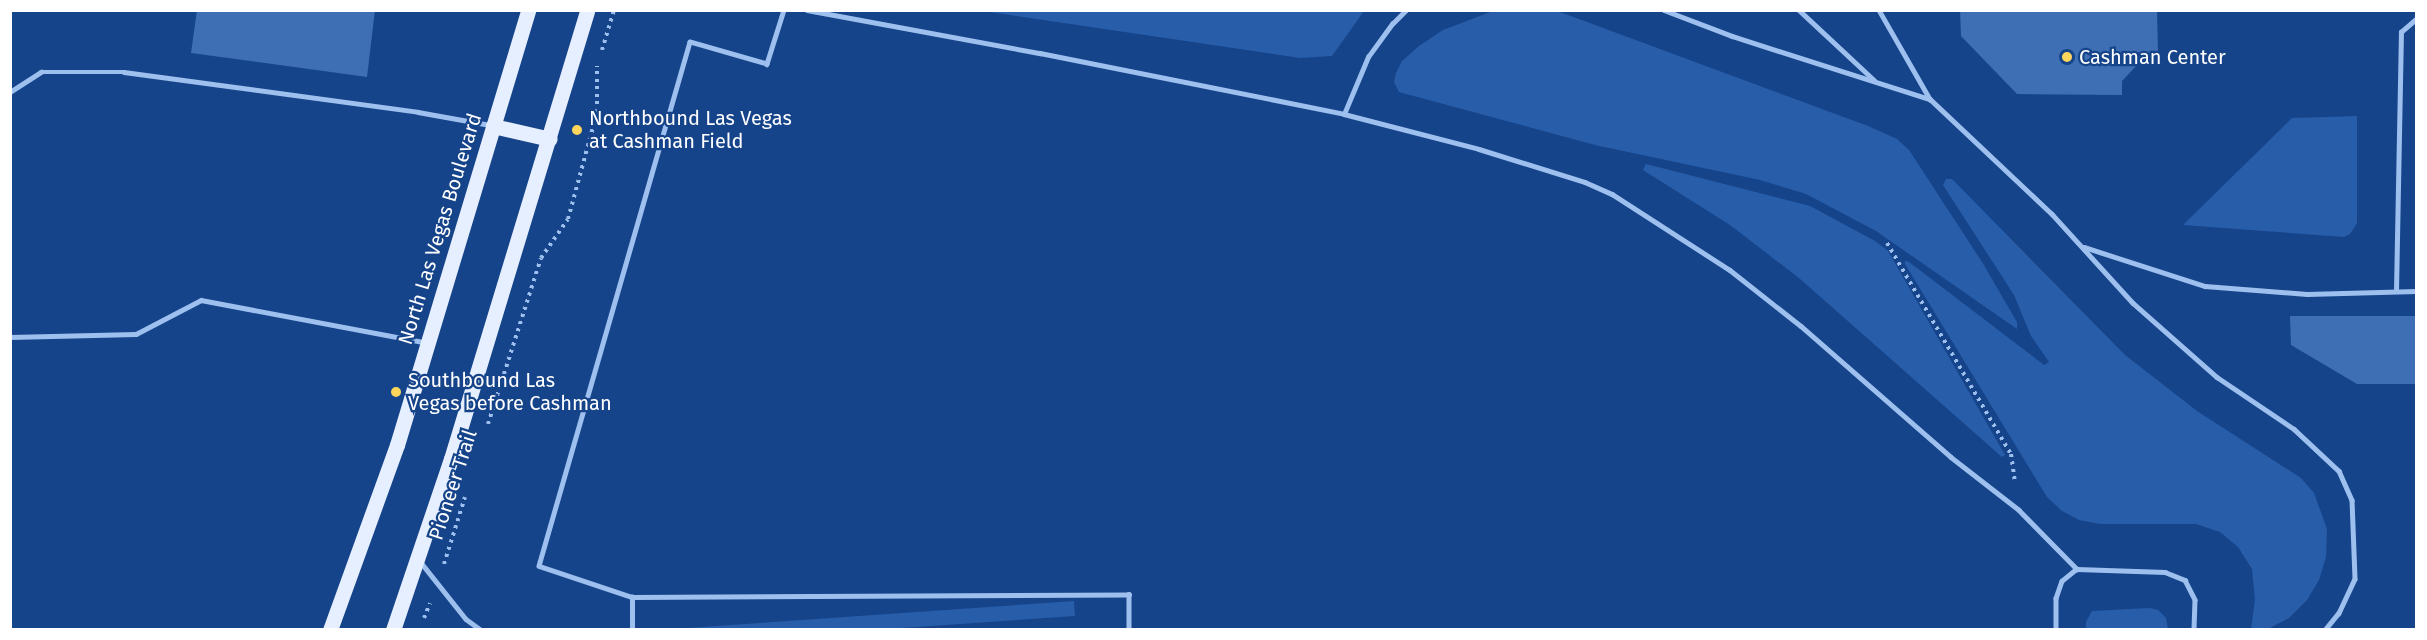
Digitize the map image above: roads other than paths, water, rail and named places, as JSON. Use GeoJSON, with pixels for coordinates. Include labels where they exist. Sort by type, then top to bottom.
{"type":"FeatureCollection","features":[{"type":"Feature","properties":{"kind":"main road","name":"North Las Vegas Boulevard"},"geometry":{"type":"LineString","coordinates":[[330,630],[397,445],[528,10]]}},
{"type":"Feature","properties":{"kind":"main road"},"geometry":{"type":"LineString","coordinates":[[393,630],[451,459],[550,139],[587,10]]}},
{"type":"Feature","properties":{"kind":"main road"},"geometry":{"type":"LineString","coordinates":[[493,126],[550,139]]}},
{"type":"Feature","properties":{"kind":"lane"},"geometry":{"type":"LineString","coordinates":[[784,10],[766,64],[690,42],[539,566],[633,597],[1129,594],[1129,630]]}},
{"type":"Feature","properties":{"kind":"lane"},"geometry":{"type":"LineString","coordinates":[[807,10],[1040,53],[1344,114],[1479,148],[1585,182],[1612,194],[1730,270],[1801,326],[1951,457],[2019,510],[2077,569]]}},
{"type":"Feature","properties":{"kind":"lane"},"geometry":{"type":"LineString","coordinates":[[1344,114],[1368,57],[1392,24],[1406,10]]}},
{"type":"Feature","properties":{"kind":"lane"},"geometry":{"type":"LineString","coordinates":[[1665,10],[1732,36],[1930,99]]}},
{"type":"Feature","properties":{"kind":"lane"},"geometry":{"type":"LineString","coordinates":[[1799,10],[1877,82]]}},
{"type":"Feature","properties":{"kind":"lane"},"geometry":{"type":"LineString","coordinates":[[1879,10],[1930,99],[2052,214],[2150,318],[2217,377],[2294,429],[2339,471],[2352,500],[2355,579],[2339,613],[2325,630]]}},
{"type":"Feature","properties":{"kind":"lane"},"geometry":{"type":"LineString","coordinates":[[2396,291],[2401,32],[2416,19]]}},
{"type":"Feature","properties":{"kind":"lane"},"geometry":{"type":"LineString","coordinates":[[10,92],[41,72],[124,72],[418,112],[493,126]]}},
{"type":"Feature","properties":{"kind":"lane"},"geometry":{"type":"LineString","coordinates":[[2081,246],[2205,286],[2307,294],[2416,291]]}},
{"type":"Feature","properties":{"kind":"lane"},"geometry":{"type":"LineString","coordinates":[[10,337],[136,334],[201,300],[427,342]]}},
{"type":"Feature","properties":{"kind":"lane"},"geometry":{"type":"LineString","coordinates":[[417,558],[459,610],[481,630]]}},
{"type":"Feature","properties":{"kind":"lane"},"geometry":{"type":"LineString","coordinates":[[2056,630],[2056,598],[2062,581],[2077,569],[2165,572],[2185,580],[2195,600],[2194,630]]}},
{"type":"Feature","properties":{"kind":"lane"},"geometry":{"type":"LineString","coordinates":[[632,630],[633,597]]}},
{"type":"Feature","properties":{"kind":"place","name":"Cashman Center"},"geometry":{"type":"Point","coordinates":[2067,57]}},
{"type":"Feature","properties":{"kind":"place","name":"Northbound Las Vegas at Cashman Field"},"geometry":{"type":"Point","coordinates":[577,130]}},
{"type":"Feature","properties":{"kind":"place","name":"Southbound Las Vegas before Cashman"},"geometry":{"type":"Point","coordinates":[396,392]}}]}
